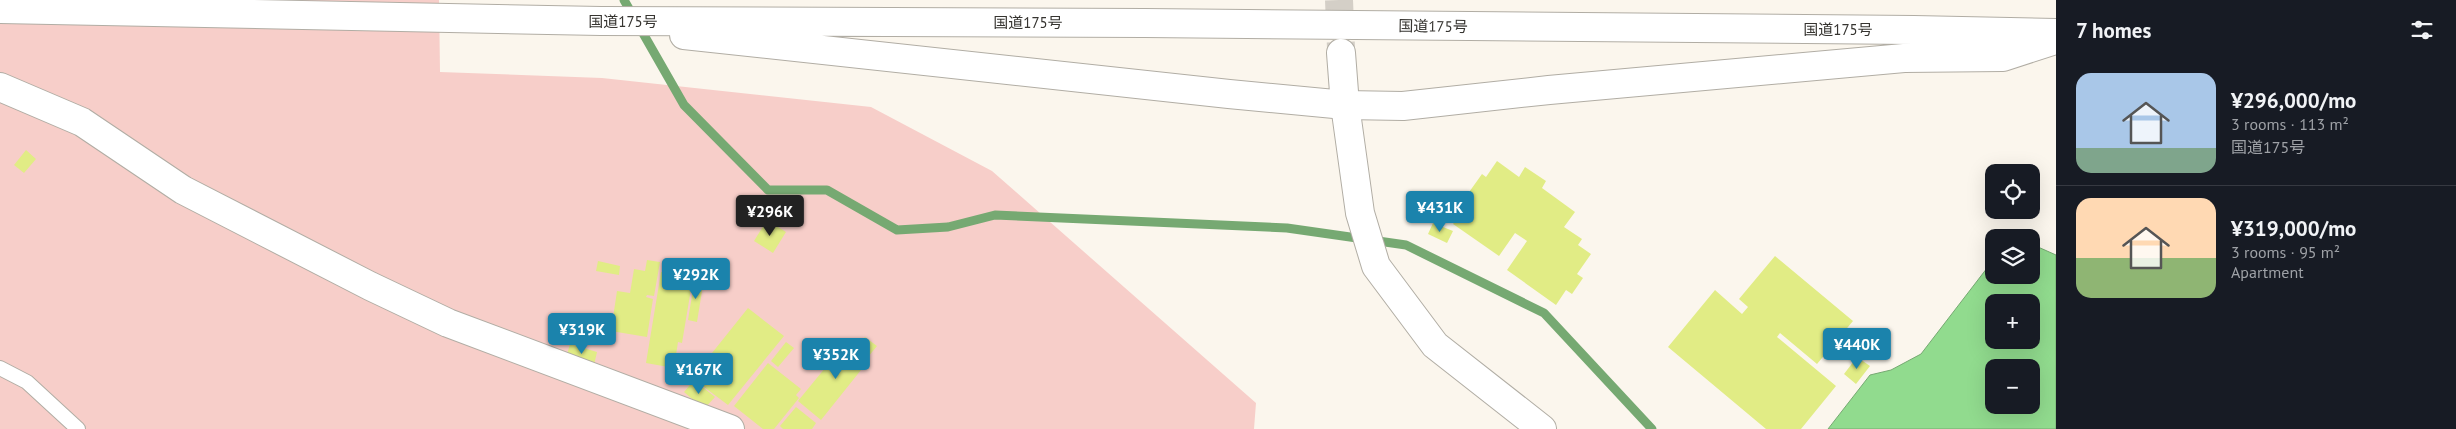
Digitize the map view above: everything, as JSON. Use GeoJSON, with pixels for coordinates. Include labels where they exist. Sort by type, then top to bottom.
{"type":"FeatureCollection","features":[{"type":"Feature","properties":{"kind":"main road","name":"国道175号"},"geometry":{"type":"LineString","coordinates":[[0,8],[601,21],[1135,23],[2056,33]]}},
{"type":"Feature","properties":{"kind":"main road"},"geometry":{"type":"LineString","coordinates":[[601,21],[709,40],[1345,105],[1403,106],[1628,82],[1904,58],[2002,57],[2056,40]]}},
{"type":"Feature","properties":{"kind":"main road"},"geometry":{"type":"LineString","coordinates":[[1341,54],[1345,105],[1360,213],[1376,266],[1435,345],[1542,429]]}},
{"type":"Feature","properties":{"kind":"main road"},"geometry":{"type":"LineString","coordinates":[[0,87],[82,122],[183,190],[370,286],[448,323],[730,429]]}},
{"type":"Feature","properties":{"kind":"lane"},"geometry":{"type":"LineString","coordinates":[[0,368],[27,382],[78,429]]}},
{"type":"Feature","properties":{"kind":"shaded area"},"geometry":{"type":"Polygon","coordinates":[[[0,0],[439,0],[440,72],[602,78],[871,107],[992,171],[1256,403],[1254,429],[0,429],[0,0]]]}},
{"type":"Feature","properties":{"kind":"shaded area"},"geometry":{"type":"Polygon","coordinates":[[[2040,248],[2056,255],[2056,429],[1828,429],[1870,375],[1891,370],[1921,354],[1985,271],[1985,284],[2040,284],[2040,248]]]}},
{"type":"Feature","properties":{"kind":"building"},"geometry":{"type":"Polygon","coordinates":[[[26,150],[36,159],[24,173],[14,165],[26,150]]]}},
{"type":"Feature","properties":{"kind":"building"},"geometry":{"type":"Polygon","coordinates":[[[1497,161],[1519,177],[1525,167],[1546,181],[1542,188],[1575,212],[1564,227],[1582,239],[1578,245],[1591,254],[1577,274],[1583,278],[1572,294],[1566,290],[1556,305],[1507,270],[1527,241],[1515,233],[1499,256],[1453,224],[1467,205],[1462,202],[1482,174],[1486,177],[1497,161]]]}},
{"type":"Feature","properties":{"kind":"building"},"geometry":{"type":"Polygon","coordinates":[[[767,220],[786,232],[773,253],[754,241],[767,220]]]}},
{"type":"Feature","properties":{"kind":"building"},"geometry":{"type":"Polygon","coordinates":[[[1433,223],[1453,231],[1447,243],[1428,234],[1433,223]]]}},
{"type":"Feature","properties":{"kind":"building"},"geometry":{"type":"Polygon","coordinates":[[[1775,256],[1853,321],[1817,364],[1780,333],[1777,337],[1836,386],[1801,429],[1766,429],[1668,347],[1715,290],[1742,314],[1748,307],[1739,299],[1775,256]]]}},
{"type":"Feature","properties":{"kind":"building"},"geometry":{"type":"Polygon","coordinates":[[[647,260],[660,262],[654,296],[647,295],[646,297],[653,299],[647,337],[611,331],[617,291],[630,293],[634,269],[645,271],[647,260]]]}},
{"type":"Feature","properties":{"kind":"building"},"geometry":{"type":"Polygon","coordinates":[[[598,261],[620,266],[619,275],[596,271],[598,261]]]}},
{"type":"Feature","properties":{"kind":"building"},"geometry":{"type":"Polygon","coordinates":[[[661,272],[693,277],[682,343],[678,342],[674,368],[646,363],[661,272]]]}},
{"type":"Feature","properties":{"kind":"building"},"geometry":{"type":"Polygon","coordinates":[[[695,277],[704,279],[697,322],[688,320],[695,277]]]}},
{"type":"Feature","properties":{"kind":"building"},"geometry":{"type":"Polygon","coordinates":[[[748,308],[784,336],[728,405],[692,378],[748,308]]]}},
{"type":"Feature","properties":{"kind":"building"},"geometry":{"type":"Polygon","coordinates":[[[865,337],[877,346],[859,368],[861,370],[821,420],[798,401],[839,351],[848,358],[865,337]]]}},
{"type":"Feature","properties":{"kind":"building"},"geometry":{"type":"Polygon","coordinates":[[[786,342],[794,348],[778,367],[771,361],[786,342]]]}},
{"type":"Feature","properties":{"kind":"building"},"geometry":{"type":"Polygon","coordinates":[[[570,344],[597,352],[594,365],[566,358],[570,344]]]}},
{"type":"Feature","properties":{"kind":"building"},"geometry":{"type":"Polygon","coordinates":[[[1857,357],[1870,366],[1856,384],[1844,374],[1857,357]]]}},
{"type":"Feature","properties":{"kind":"building"},"geometry":{"type":"Polygon","coordinates":[[[768,363],[801,389],[796,395],[799,398],[774,429],[763,429],[734,406],[768,363]]]}},
{"type":"Feature","properties":{"kind":"building"},"geometry":{"type":"Polygon","coordinates":[[[694,380],[715,397],[704,409],[684,392],[694,380]]]}},
{"type":"Feature","properties":{"kind":"building"},"geometry":{"type":"Polygon","coordinates":[[[796,407],[816,423],[812,429],[783,429],[780,426],[796,407]]]}},
{"type":"Feature","properties":{"kind":"waterway"},"geometry":{"type":"LineString","coordinates":[[624,0],[684,105],[768,190],[827,190],[897,230],[948,227],[995,215],[1287,228],[1406,245],[1544,313],[1652,429]]}},
{"type":"Feature","properties":{"kind":"tunnel"},"geometry":{"type":"LineString","coordinates":[[1339,0],[1341,48]]}}]}
